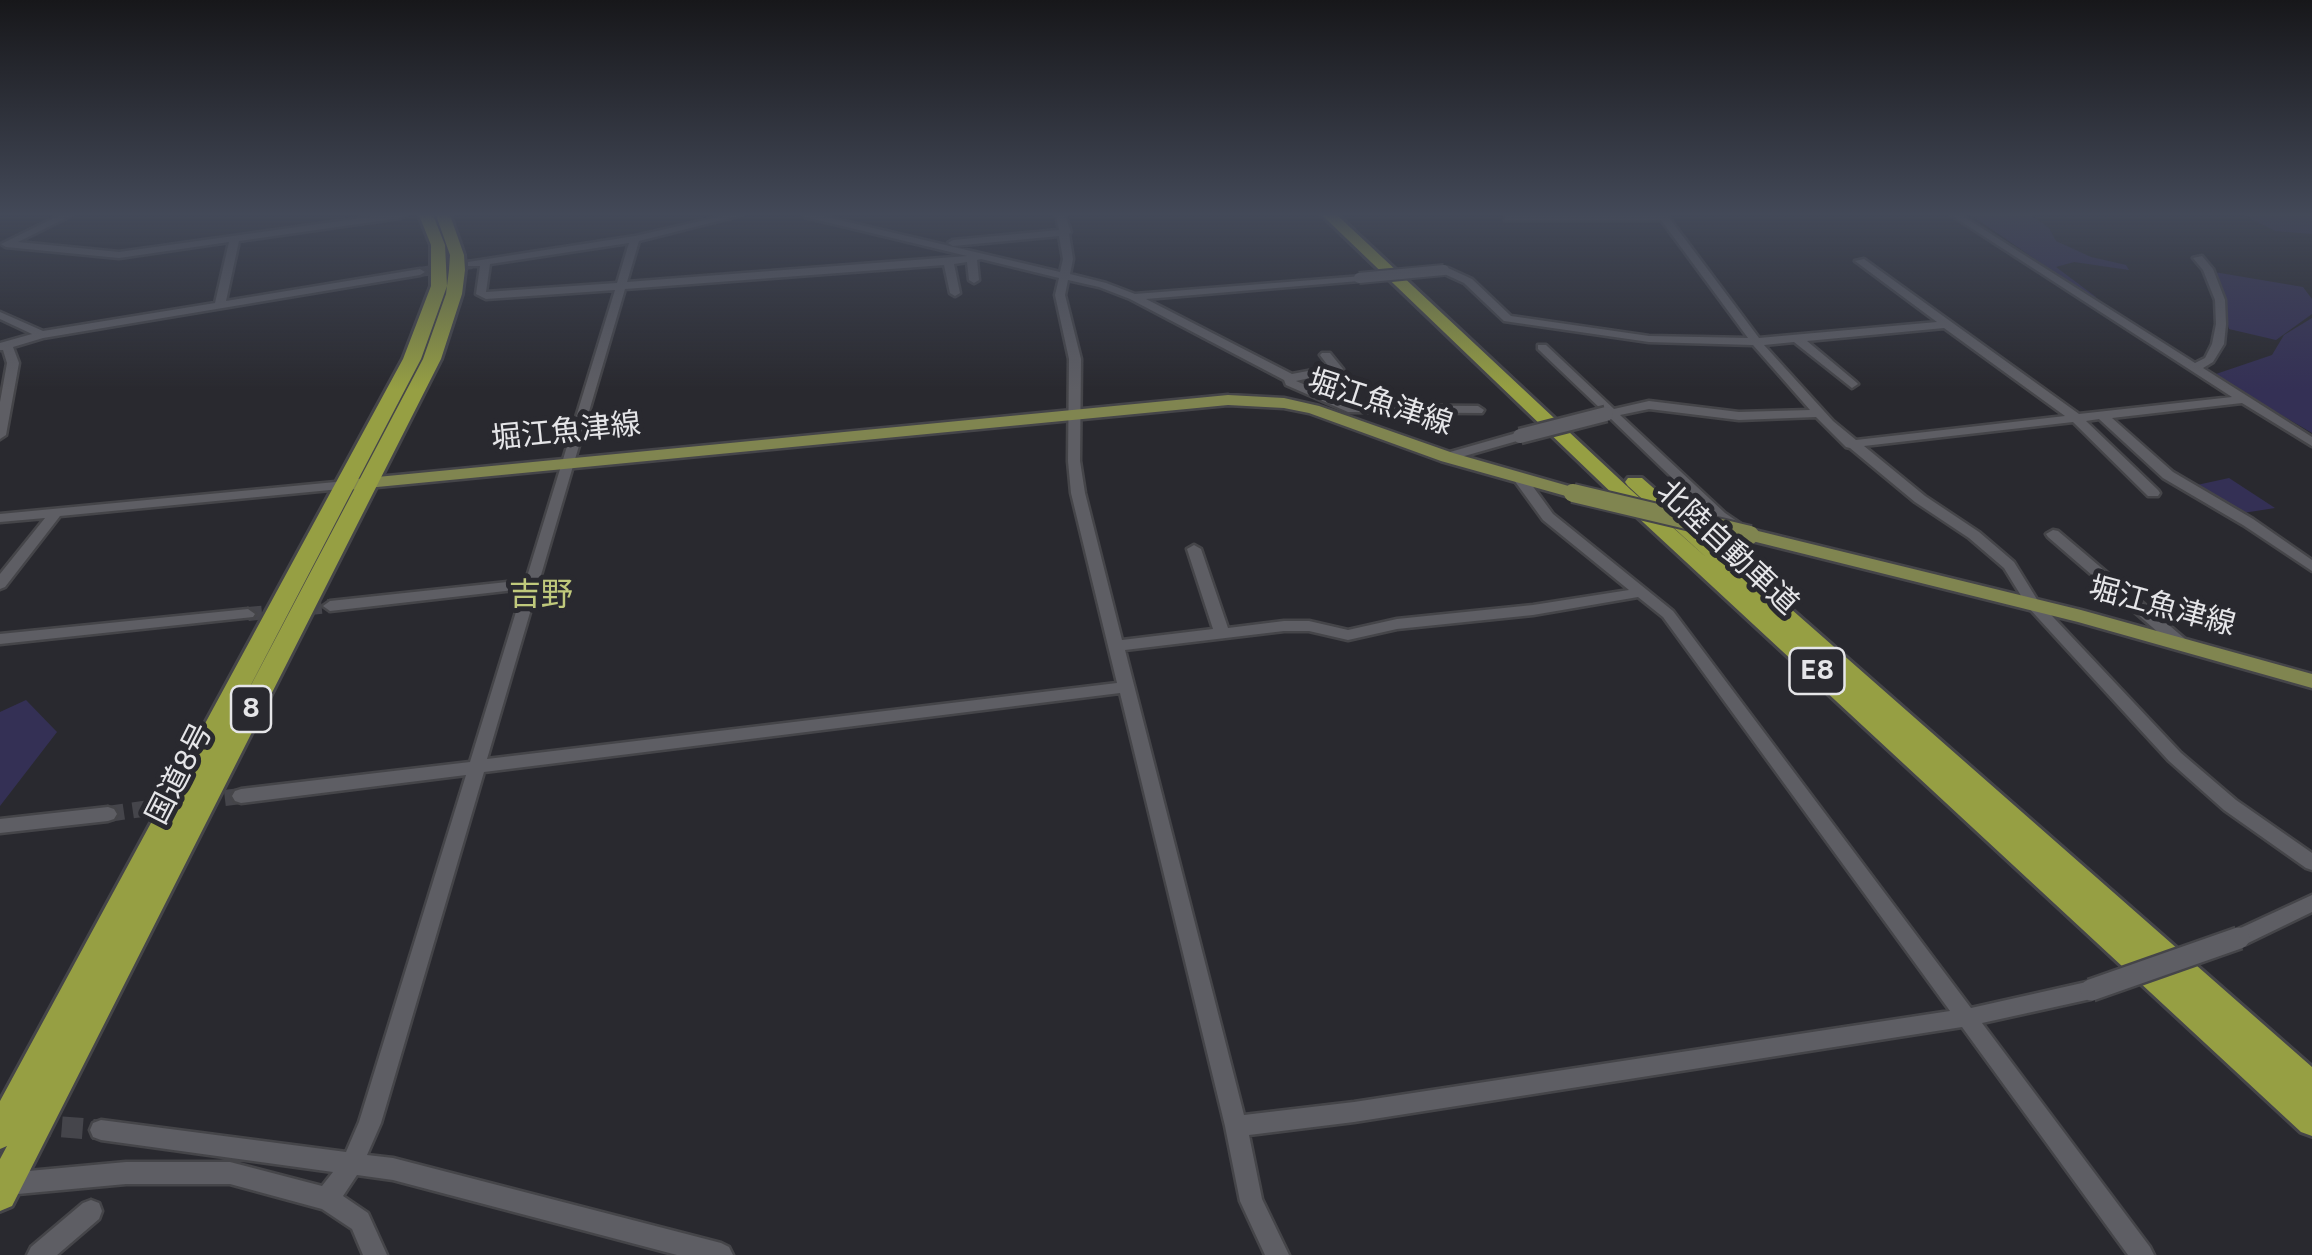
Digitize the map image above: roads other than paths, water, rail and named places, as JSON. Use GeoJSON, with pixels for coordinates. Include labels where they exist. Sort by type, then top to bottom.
{"type":"FeatureCollection","features":[{"type":"Feature","properties":{"kind":"highway","name":"国道8号"},"geometry":{"type":"LineString","coordinates":[[2,1189],[358,483],[433,310],[440,274]]}},
{"type":"Feature","properties":{"kind":"highway","name":"国道8号"},"geometry":{"type":"LineString","coordinates":[[0,1133],[358,483],[432,359],[454,294],[456,274]]}},
{"type":"Feature","properties":{"kind":"highway","name":"北陸自動車道"},"geometry":{"type":"LineString","coordinates":[[1392,274],[1624,494],[2312,1121]]}},
{"type":"Feature","properties":{"kind":"highway","name":"北陸自動車道"},"geometry":{"type":"LineString","coordinates":[[1411,274],[1885,708],[2312,1087]]}},
{"type":"Feature","properties":{"kind":"main road","name":"堀江魚津線"},"geometry":{"type":"LineString","coordinates":[[358,483],[1075,412],[1228,400],[1284,403],[1350,421],[1521,480],[2033,604],[2312,681]]}},
{"type":"Feature","properties":{"kind":"street"},"geometry":{"type":"LineString","coordinates":[[220,304],[227,274]]}},
{"type":"Feature","properties":{"kind":"street"},"geometry":{"type":"LineString","coordinates":[[0,435],[5,385],[13,363],[4,346],[42,335],[410,274]]}},
{"type":"Feature","properties":{"kind":"street"},"geometry":{"type":"LineString","coordinates":[[484,274],[481,294],[486,296],[791,274]]}},
{"type":"Feature","properties":{"kind":"street"},"geometry":{"type":"LineString","coordinates":[[327,1199],[352,1163],[370,1123],[625,274]]}},
{"type":"Feature","properties":{"kind":"street"},"geometry":{"type":"LineString","coordinates":[[951,274],[954,293]]}},
{"type":"Feature","properties":{"kind":"street"},"geometry":{"type":"LineString","coordinates":[[973,274],[974,280]]}},
{"type":"Feature","properties":{"kind":"street"},"geometry":{"type":"LineString","coordinates":[[1059,274],[1134,297],[1352,410],[1478,410]]}},
{"type":"Feature","properties":{"kind":"street"},"geometry":{"type":"LineString","coordinates":[[1134,297],[1406,274]]}},
{"type":"Feature","properties":{"kind":"street"},"geometry":{"type":"LineString","coordinates":[[1451,274],[1468,282],[1508,319],[1684,342],[1756,342],[1946,324]]}},
{"type":"Feature","properties":{"kind":"street"},"geometry":{"type":"LineString","coordinates":[[1705,274],[1756,342],[1818,413],[1850,444],[2009,565],[2033,604],[2204,784],[2312,863]]}},
{"type":"Feature","properties":{"kind":"street"},"geometry":{"type":"LineString","coordinates":[[1877,274],[2076,418],[2154,493]]}},
{"type":"Feature","properties":{"kind":"street"},"geometry":{"type":"LineString","coordinates":[[2047,274],[2312,442]]}},
{"type":"Feature","properties":{"kind":"street"},"geometry":{"type":"LineString","coordinates":[[2193,368],[2208,360],[2218,344],[2220,300],[2210,274]]}},
{"type":"Feature","properties":{"kind":"street"},"geometry":{"type":"LineString","coordinates":[[1065,275],[1061,312],[1075,360],[1078,493],[1236,1126],[1251,1200],[1278,1255]]}},
{"type":"Feature","properties":{"kind":"street"},"geometry":{"type":"LineString","coordinates":[[0,315],[42,335]]}},
{"type":"Feature","properties":{"kind":"street"},"geometry":{"type":"LineString","coordinates":[[1798,339],[1852,384]]}},
{"type":"Feature","properties":{"kind":"street"},"geometry":{"type":"LineString","coordinates":[[1542,347],[1607,413],[1720,516],[1750,535]]}},
{"type":"Feature","properties":{"kind":"street"},"geometry":{"type":"LineString","coordinates":[[1290,380],[1336,369],[1326,355]]}},
{"type":"Feature","properties":{"kind":"street"},"geometry":{"type":"LineString","coordinates":[[1284,403],[1290,380]]}},
{"type":"Feature","properties":{"kind":"street"},"geometry":{"type":"LineString","coordinates":[[1850,444],[2242,399]]}},
{"type":"Feature","properties":{"kind":"street"},"geometry":{"type":"LineString","coordinates":[[1448,457],[1649,404],[1738,416],[1818,413]]}},
{"type":"Feature","properties":{"kind":"street"},"geometry":{"type":"LineString","coordinates":[[2102,415],[2168,474],[2248,522],[2312,567]]}},
{"type":"Feature","properties":{"kind":"street"},"geometry":{"type":"LineString","coordinates":[[1521,480],[1548,518],[1668,614],[2142,1255]]}},
{"type":"Feature","properties":{"kind":"street"},"geometry":{"type":"LineString","coordinates":[[0,518],[358,483]]}},
{"type":"Feature","properties":{"kind":"street"},"geometry":{"type":"LineString","coordinates":[[0,584],[57,511]]}},
{"type":"Feature","properties":{"kind":"street"},"geometry":{"type":"LineString","coordinates":[[2053,534],[2179,642]]}},
{"type":"Feature","properties":{"kind":"street"},"geometry":{"type":"LineString","coordinates":[[1194,549],[1222,634]]}},
{"type":"Feature","properties":{"kind":"street"},"geometry":{"type":"LineString","coordinates":[[330,606],[529,584]]}},
{"type":"Feature","properties":{"kind":"street"},"geometry":{"type":"LineString","coordinates":[[1115,646],[1309,626],[1348,635],[1397,624],[1533,610],[1642,592]]}},
{"type":"Feature","properties":{"kind":"street"},"geometry":{"type":"LineString","coordinates":[[0,639],[248,614]]}},
{"type":"Feature","properties":{"kind":"street"},"geometry":{"type":"LineString","coordinates":[[241,796],[1126,687]]}},
{"type":"Feature","properties":{"kind":"street"},"geometry":{"type":"LineString","coordinates":[[0,826],[108,814]]}},
{"type":"Feature","properties":{"kind":"street"},"geometry":{"type":"LineString","coordinates":[[1236,1126],[1354,1112],[1969,1017],[2092,990],[2238,938],[2312,902]]}},
{"type":"Feature","properties":{"kind":"street"},"geometry":{"type":"LineString","coordinates":[[101,1130],[393,1169],[720,1255]]}},
{"type":"Feature","properties":{"kind":"street"},"geometry":{"type":"LineString","coordinates":[[2,1189],[126,1173],[230,1174],[327,1199],[360,1221],[375,1255]]}},
{"type":"Feature","properties":{"kind":"street"},"geometry":{"type":"LineString","coordinates":[[40,1255],[91,1211]]}},
{"type":"Feature","properties":{"kind":"tunnel"},"geometry":{"type":"LineString","coordinates":[[248,614],[330,606]]}},
{"type":"Feature","properties":{"kind":"tunnel"},"geometry":{"type":"LineString","coordinates":[[200,801],[241,796]]}},
{"type":"Feature","properties":{"kind":"tunnel"},"geometry":{"type":"LineString","coordinates":[[108,814],[177,804]]}},
{"type":"Feature","properties":{"kind":"tunnel"},"geometry":{"type":"LineString","coordinates":[[0,1122],[101,1130]]}},
{"type":"Feature","properties":{"kind":"district","name":"吉野"},"geometry":{"type":"Point","coordinates":[541,596]}}]}
